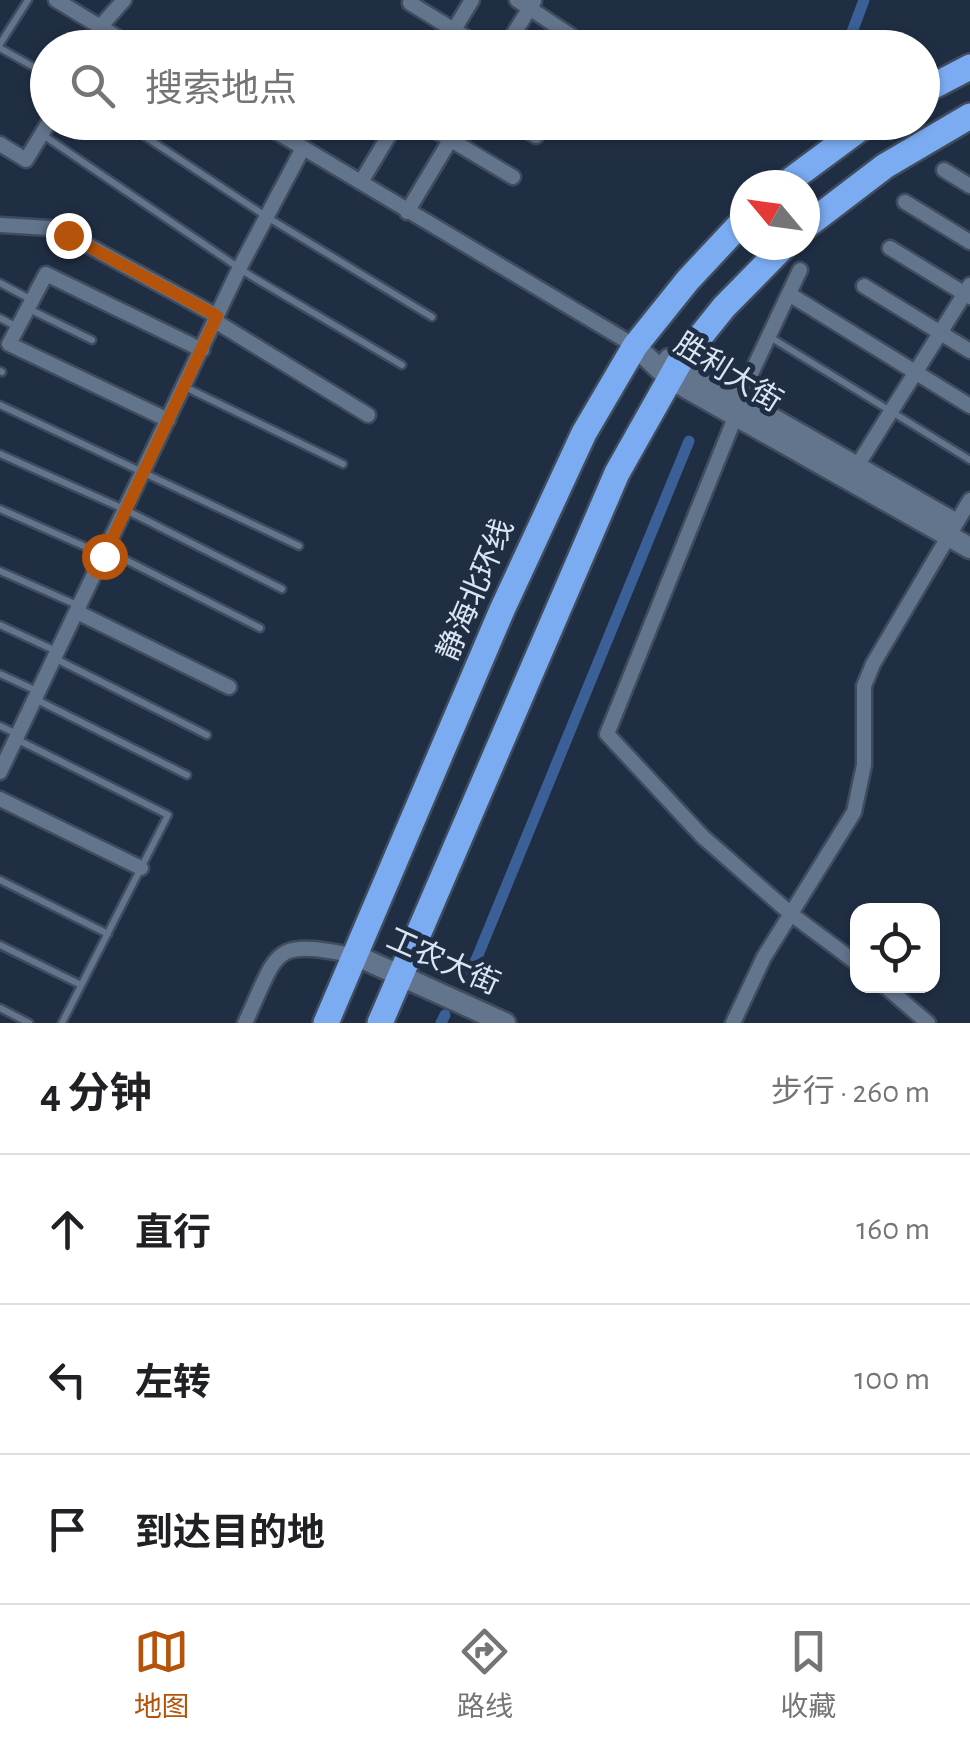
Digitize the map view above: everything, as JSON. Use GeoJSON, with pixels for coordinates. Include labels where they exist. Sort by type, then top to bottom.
{"type":"FeatureCollection","features":[{"type":"Feature","properties":{"kind":"highway"},"geometry":{"type":"LineString","coordinates":[[940,83],[970,67]]}},
{"type":"Feature","properties":{"kind":"highway"},"geometry":{"type":"LineString","coordinates":[[940,134],[970,116]]}},
{"type":"Feature","properties":{"kind":"highway"},"geometry":{"type":"LineString","coordinates":[[803,170],[842,140]]}},
{"type":"Feature","properties":{"kind":"highway"},"geometry":{"type":"LineString","coordinates":[[820,215],[852,188],[931,140]]}},
{"type":"Feature","properties":{"kind":"highway"},"geometry":{"type":"LineString","coordinates":[[826,151],[852,188]]}},
{"type":"Feature","properties":{"kind":"highway","name":"静海北环线"},"geometry":{"type":"LineString","coordinates":[[326,1023],[537,529],[584,433],[635,346],[730,236]]}},
{"type":"Feature","properties":{"kind":"highway"},"geometry":{"type":"LineString","coordinates":[[380,1023],[617,473],[674,370],[724,308],[770,260]]}},
{"type":"Feature","properties":{"kind":"main road","name":"胜利大街"},"geometry":{"type":"LineString","coordinates":[[635,346],[958,531],[970,548]]}},
{"type":"Feature","properties":{"kind":"main road","name":"工农大街"},"geometry":{"type":"LineString","coordinates":[[357,956],[403,976],[469,1016],[505,1023]]}},
{"type":"Feature","properties":{"kind":"street"},"geometry":{"type":"LineString","coordinates":[[56,0],[105,30]]}},
{"type":"Feature","properties":{"kind":"street"},"geometry":{"type":"LineString","coordinates":[[100,27],[124,0]]}},
{"type":"Feature","properties":{"kind":"street"},"geometry":{"type":"LineString","coordinates":[[410,4],[454,30],[472,0]]}},
{"type":"Feature","properties":{"kind":"street"},"geometry":{"type":"LineString","coordinates":[[514,30],[527,3],[563,30]]}},
{"type":"Feature","properties":{"kind":"street"},"geometry":{"type":"LineString","coordinates":[[0,144],[26,160],[39,140]]}},
{"type":"Feature","properties":{"kind":"street"},"geometry":{"type":"LineString","coordinates":[[290,140],[635,346]]}},
{"type":"Feature","properties":{"kind":"street"},"geometry":{"type":"LineString","coordinates":[[361,182],[386,140]]}},
{"type":"Feature","properties":{"kind":"street"},"geometry":{"type":"LineString","coordinates":[[407,212],[450,140],[512,177]]}},
{"type":"Feature","properties":{"kind":"street"},"geometry":{"type":"LineString","coordinates":[[0,772],[240,267],[303,148]]}},
{"type":"Feature","properties":{"kind":"street"},"geometry":{"type":"LineString","coordinates":[[944,170],[970,186]]}},
{"type":"Feature","properties":{"kind":"street"},"geometry":{"type":"LineString","coordinates":[[905,202],[970,242]]}},
{"type":"Feature","properties":{"kind":"street"},"geometry":{"type":"LineString","coordinates":[[1,225],[49,228],[68,235],[216,319],[368,415]]}},
{"type":"Feature","properties":{"kind":"street"},"geometry":{"type":"LineString","coordinates":[[853,472],[968,292],[890,248]]}},
{"type":"Feature","properties":{"kind":"street"},"geometry":{"type":"LineString","coordinates":[[800,270],[738,406],[608,734],[703,837],[790,914],[850,958]]}},
{"type":"Feature","properties":{"kind":"street"},"geometry":{"type":"LineString","coordinates":[[168,420],[9,344],[46,274],[202,350]]}},
{"type":"Feature","properties":{"kind":"street"},"geometry":{"type":"LineString","coordinates":[[864,286],[970,350]]}},
{"type":"Feature","properties":{"kind":"street"},"geometry":{"type":"LineString","coordinates":[[789,294],[970,406]]}},
{"type":"Feature","properties":{"kind":"street"},"geometry":{"type":"LineString","coordinates":[[733,1023],[764,957],[854,812],[864,765],[864,686],[873,664],[958,531],[970,500]]}},
{"type":"Feature","properties":{"kind":"street"},"geometry":{"type":"LineString","coordinates":[[79,609],[230,687]]}},
{"type":"Feature","properties":{"kind":"street"},"geometry":{"type":"LineString","coordinates":[[0,798],[141,868]]}},
{"type":"Feature","properties":{"kind":"street"},"geometry":{"type":"LineString","coordinates":[[245,1023],[273,962],[287,949],[303,946],[357,956]]}},
{"type":"Feature","properties":{"kind":"street"},"geometry":{"type":"LineString","coordinates":[[893,993],[928,1023]]}},
{"type":"Feature","properties":{"kind":"lane"},"geometry":{"type":"LineString","coordinates":[[28,0],[0,46],[30,64]]}},
{"type":"Feature","properties":{"kind":"lane"},"geometry":{"type":"LineString","coordinates":[[61,140],[240,267],[402,365]]}},
{"type":"Feature","properties":{"kind":"lane"},"geometry":{"type":"LineString","coordinates":[[149,140],[432,317]]}},
{"type":"Feature","properties":{"kind":"lane"},"geometry":{"type":"LineString","coordinates":[[0,283],[92,340]]}},
{"type":"Feature","properties":{"kind":"lane"},"geometry":{"type":"LineString","coordinates":[[0,318],[18,328]]}},
{"type":"Feature","properties":{"kind":"lane"},"geometry":{"type":"LineString","coordinates":[[769,336],[970,460]]}},
{"type":"Feature","properties":{"kind":"lane"},"geometry":{"type":"LineString","coordinates":[[184,386],[343,464]]}},
{"type":"Feature","properties":{"kind":"lane"},"geometry":{"type":"LineString","coordinates":[[0,405],[299,546]]}},
{"type":"Feature","properties":{"kind":"lane"},"geometry":{"type":"LineString","coordinates":[[0,454],[126,510],[282,589]]}},
{"type":"Feature","properties":{"kind":"lane"},"geometry":{"type":"LineString","coordinates":[[0,509],[106,553],[260,628]]}},
{"type":"Feature","properties":{"kind":"lane"},"geometry":{"type":"LineString","coordinates":[[0,571],[79,609]]}},
{"type":"Feature","properties":{"kind":"lane"},"geometry":{"type":"LineString","coordinates":[[0,626],[207,734]]}},
{"type":"Feature","properties":{"kind":"lane"},"geometry":{"type":"LineString","coordinates":[[0,674],[187,775]]}},
{"type":"Feature","properties":{"kind":"lane"},"geometry":{"type":"LineString","coordinates":[[0,726],[168,816],[62,1023]]}},
{"type":"Feature","properties":{"kind":"lane"},"geometry":{"type":"LineString","coordinates":[[0,880],[108,934]]}},
{"type":"Feature","properties":{"kind":"lane"},"geometry":{"type":"LineString","coordinates":[[0,945],[81,985]]}},
{"type":"Feature","properties":{"kind":"lane"},"geometry":{"type":"LineString","coordinates":[[0,1008],[29,1023]]}},
{"type":"Feature","properties":{"kind":"waterway"},"geometry":{"type":"LineString","coordinates":[[853,30],[864,0]]}},
{"type":"Feature","properties":{"kind":"waterway"},"geometry":{"type":"LineString","coordinates":[[465,980],[689,441]]}},
{"type":"Feature","properties":{"kind":"waterway"},"geometry":{"type":"LineString","coordinates":[[441,1023],[445,1015]]}},
{"type":"Feature","properties":{"kind":"route"},"geometry":{"type":"LineString","coordinates":[[68,235],[217,316],[104,556]]}}]}
